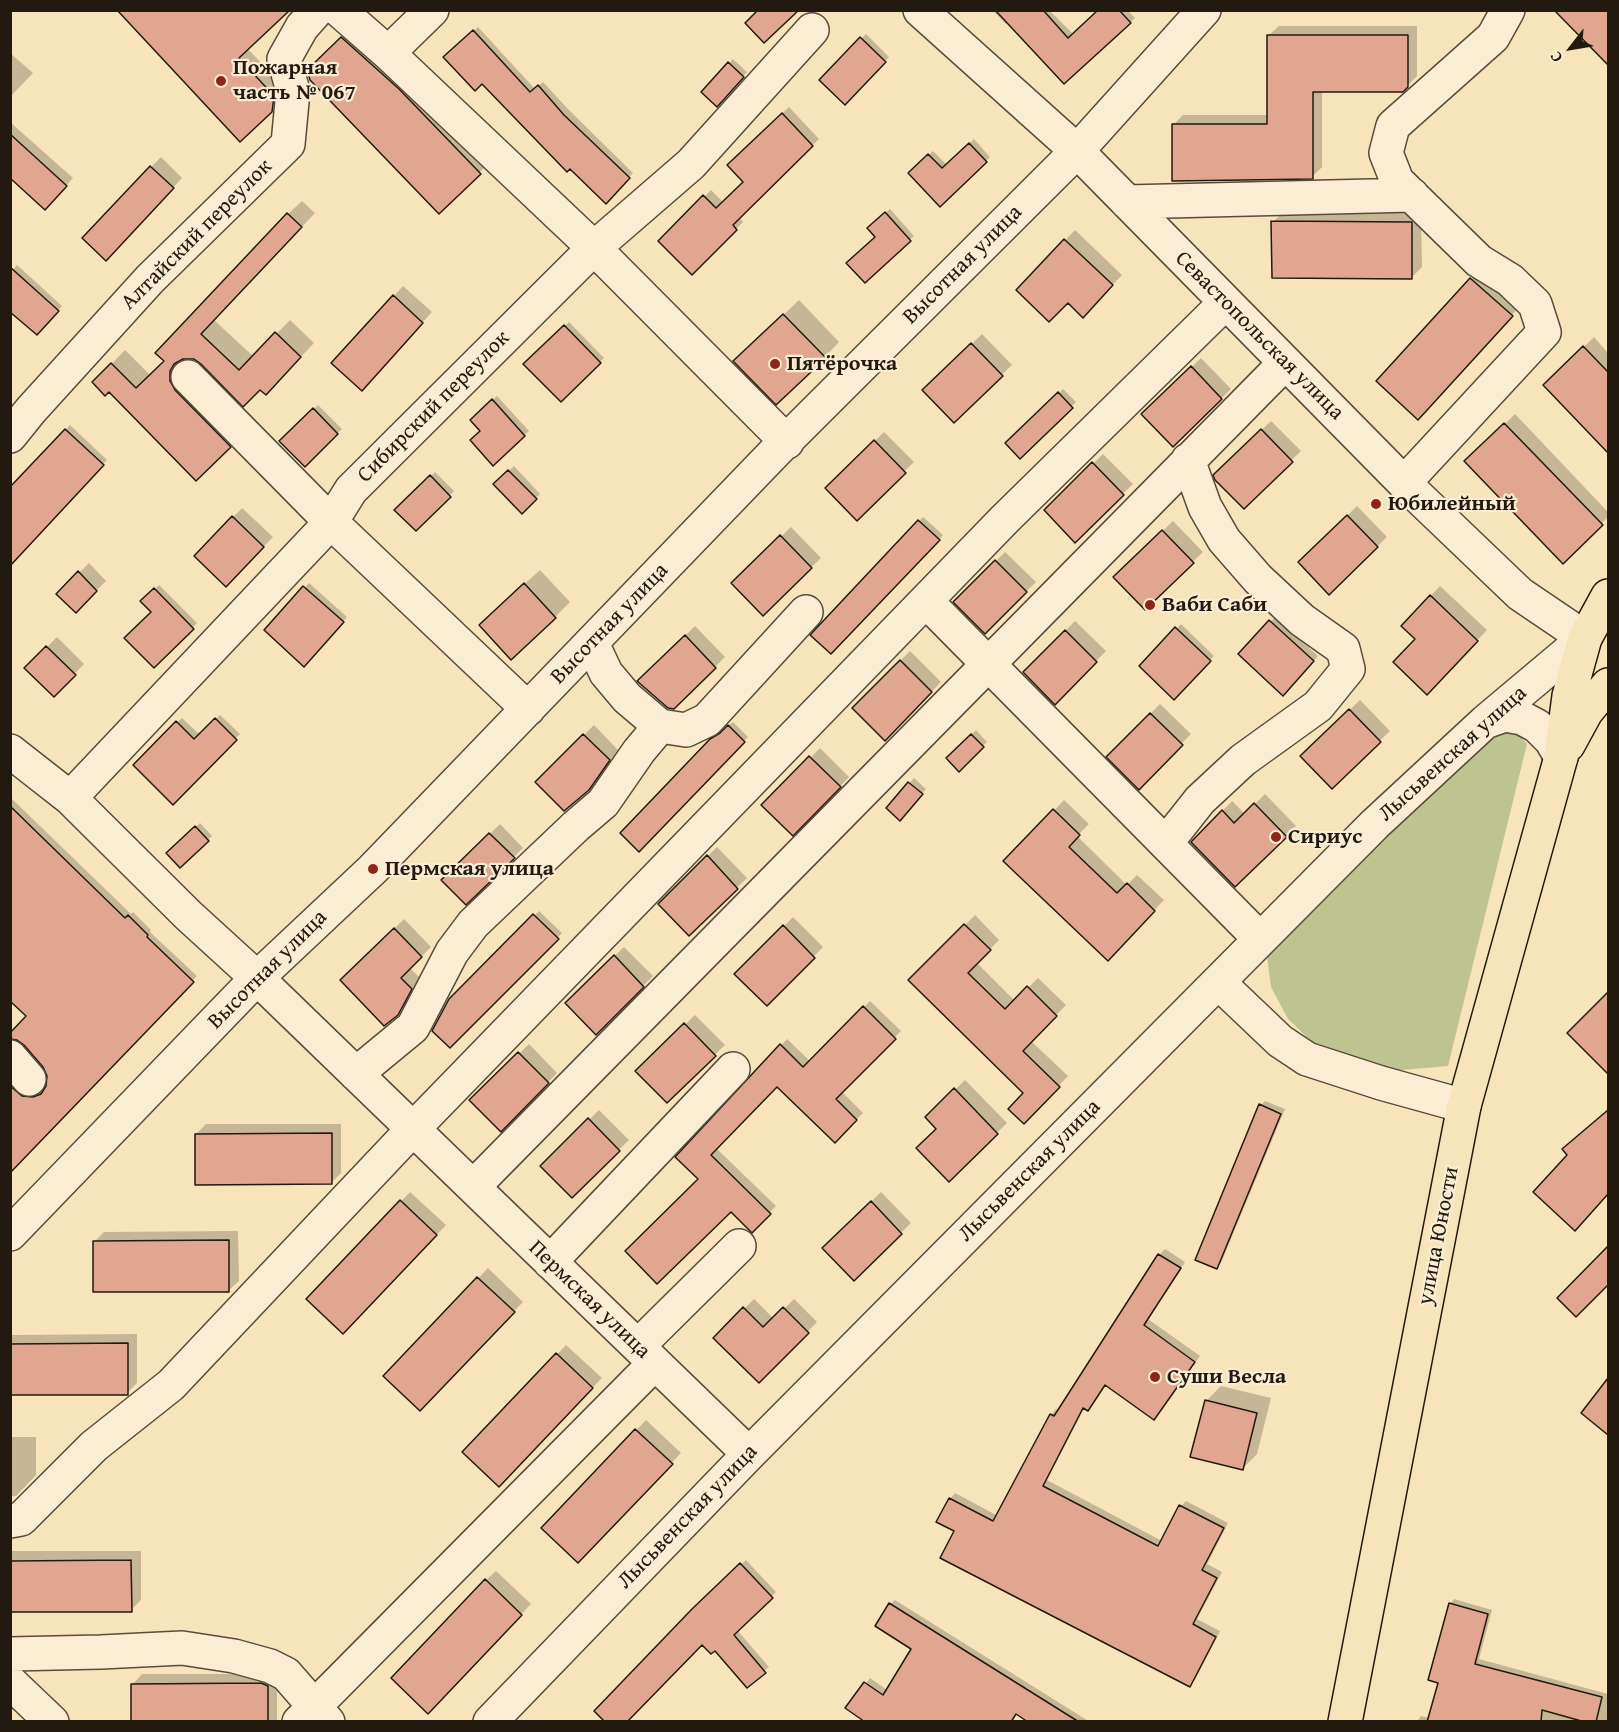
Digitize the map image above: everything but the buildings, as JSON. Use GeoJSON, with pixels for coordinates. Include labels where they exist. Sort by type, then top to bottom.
{"type":"FeatureCollection","features":[{"type":"Feature","properties":{"kind":"main road","name":"Лысьвенская улица"},"geometry":{"type":"LineString","coordinates":[[1561,757],[1569,696],[1597,642],[1608,596]]}},
{"type":"Feature","properties":{"kind":"main road"},"geometry":{"type":"LineString","coordinates":[[1561,757],[1586,712],[1608,686]]}},
{"type":"Feature","properties":{"kind":"main road","name":"улица Юности"},"geometry":{"type":"LineString","coordinates":[[1345,1722],[1464,1106],[1561,757]]}},
{"type":"Feature","properties":{"kind":"street","name":"Алтайский переулок"},"geometry":{"type":"LineString","coordinates":[[10,436],[150,279],[288,144],[293,91],[284,59],[302,27],[317,10]]}},
{"type":"Feature","properties":{"kind":"street"},"geometry":{"type":"LineString","coordinates":[[339,10],[388,53],[594,249],[786,442]]}},
{"type":"Feature","properties":{"kind":"street"},"geometry":{"type":"LineString","coordinates":[[388,53],[432,10]]}},
{"type":"Feature","properties":{"kind":"street","name":"Севастопольская улица"},"geometry":{"type":"LineString","coordinates":[[920,10],[1077,151],[1404,483],[1520,594],[1597,642]]}},
{"type":"Feature","properties":{"kind":"street","name":"Высотная улица"},"geometry":{"type":"LineString","coordinates":[[10,1234],[258,978],[374,869],[786,442],[1077,151],[1204,10]]}},
{"type":"Feature","properties":{"kind":"street"},"geometry":{"type":"LineString","coordinates":[[1404,483],[1544,332],[1535,304],[1510,280],[1479,261],[1397,182],[1386,153],[1393,126],[1493,37],[1508,10]]}},
{"type":"Feature","properties":{"kind":"street","name":"Сибирский переулок"},"geometry":{"type":"LineString","coordinates":[[70,798],[331,522],[351,490],[594,249],[691,164],[812,30]]}},
{"type":"Feature","properties":{"kind":"street"},"geometry":{"type":"LineString","coordinates":[[1127,202],[1412,195]]}},
{"type":"Feature","properties":{"kind":"street"},"geometry":{"type":"LineString","coordinates":[[10,1521],[21,1519],[94,1446],[171,1385],[413,1129],[926,601],[1014,511],[1226,303]]}},
{"type":"Feature","properties":{"kind":"street"},"geometry":{"type":"LineString","coordinates":[[473,1187],[1285,363]]}},
{"type":"Feature","properties":{"kind":"street"},"geometry":{"type":"LineString","coordinates":[[188,377],[331,522],[528,710]]}},
{"type":"Feature","properties":{"kind":"street"},"geometry":{"type":"LineString","coordinates":[[1166,843],[1200,800],[1243,760],[1318,706],[1348,669],[1343,649],[1302,620],[1258,579],[1224,540],[1205,507],[1188,460]]}},
{"type":"Feature","properties":{"kind":"street"},"geometry":{"type":"LineString","coordinates":[[926,601],[1260,939]]}},
{"type":"Feature","properties":{"kind":"street"},"geometry":{"type":"LineString","coordinates":[[592,643],[606,673],[627,698],[660,726],[686,730],[707,720],[806,612]]}},
{"type":"Feature","properties":{"kind":"street","name":"Лысьвенская улица"},"geometry":{"type":"LineString","coordinates":[[490,1722],[749,1454],[1375,824],[1485,722],[1597,642]]}},
{"type":"Feature","properties":{"kind":"street"},"geometry":{"type":"LineString","coordinates":[[1485,722],[1505,715],[1522,718],[1537,726],[1551,740],[1561,757]]}},
{"type":"Feature","properties":{"kind":"street"},"geometry":{"type":"LineString","coordinates":[[356,1074],[413,1027],[452,952],[472,924],[603,803],[639,751],[660,726]]}},
{"type":"Feature","properties":{"kind":"street","name":"Пермская улица"},"geometry":{"type":"LineString","coordinates":[[10,751],[70,798],[188,915],[258,978],[749,1454]]}},
{"type":"Feature","properties":{"kind":"street"},"geometry":{"type":"LineString","coordinates":[[1218,982],[1281,1041],[1307,1059],[1464,1106]]}},
{"type":"Feature","properties":{"kind":"street"},"geometry":{"type":"LineString","coordinates":[[550,1262],[733,1069]]}},
{"type":"Feature","properties":{"kind":"street"},"geometry":{"type":"LineString","coordinates":[[10,1654],[101,1653],[182,1648],[234,1656],[270,1666],[286,1674],[314,1716],[646,1355],[739,1246]]}},
{"type":"Feature","properties":{"kind":"street"},"geometry":{"type":"LineString","coordinates":[[10,1682],[52,1722]]}},
{"type":"Feature","properties":{"kind":"green space"},"geometry":{"type":"Polygon","coordinates":[[[1510,725],[1527,744],[1448,1066],[1391,1071],[1312,1042],[1288,1019],[1271,987],[1267,956],[1489,732],[1510,725]]]}},
{"type":"Feature","properties":{"kind":"place","name":"Пожарная часть № 067"},"geometry":{"type":"Point","coordinates":[221,81]}},
{"type":"Feature","properties":{"kind":"place","name":"Пятёрочка"},"geometry":{"type":"Point","coordinates":[775,364]}},
{"type":"Feature","properties":{"kind":"place","name":"Юбилейный"},"geometry":{"type":"Point","coordinates":[1376,504]}},
{"type":"Feature","properties":{"kind":"place","name":"Ваби Саби"},"geometry":{"type":"Point","coordinates":[1150,605]}},
{"type":"Feature","properties":{"kind":"place","name":"Сириус"},"geometry":{"type":"Point","coordinates":[1276,837]}},
{"type":"Feature","properties":{"kind":"place","name":"Пермская улица"},"geometry":{"type":"Point","coordinates":[373,869]}},
{"type":"Feature","properties":{"kind":"place","name":"Суши Весла"},"geometry":{"type":"Point","coordinates":[1155,1377]}}]}
